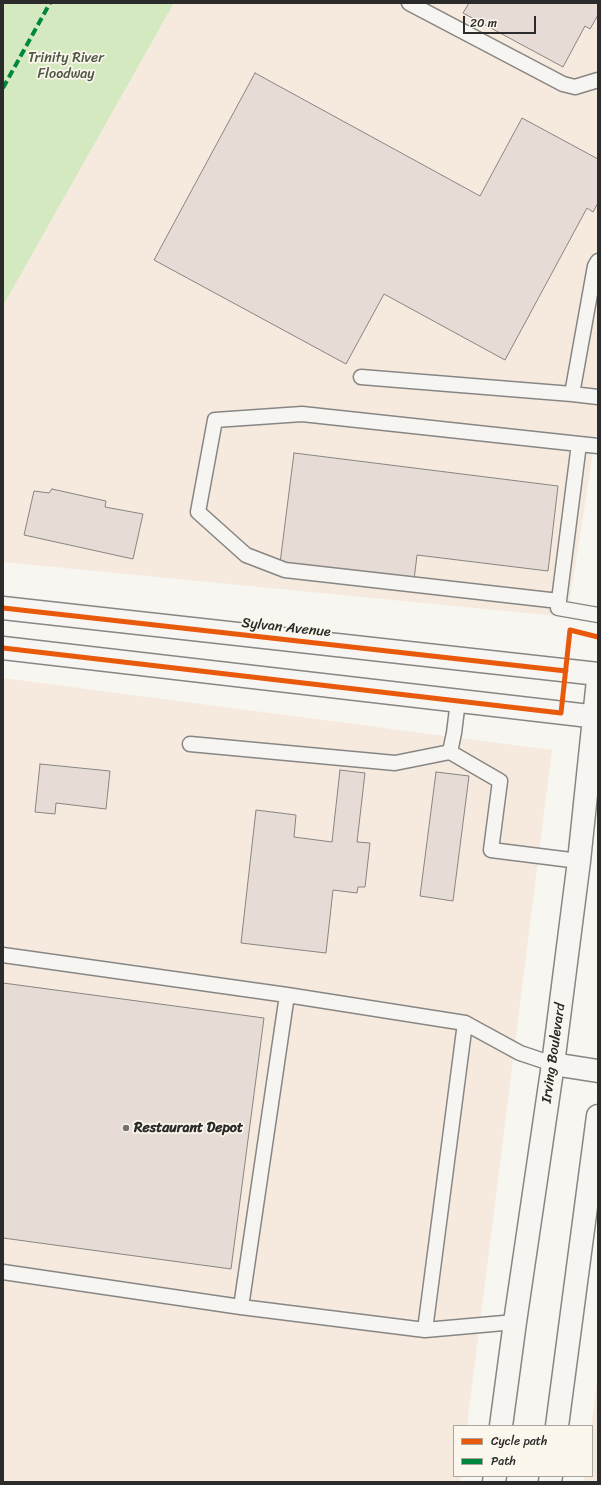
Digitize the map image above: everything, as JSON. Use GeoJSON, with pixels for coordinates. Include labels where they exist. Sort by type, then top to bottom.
{"type":"FeatureCollection","features":[{"type":"Feature","properties":{"kind":"main road","name":"Sylvan Avenue"},"geometry":{"type":"LineString","coordinates":[[3,608],[598,674]]}},
{"type":"Feature","properties":{"kind":"main road"},"geometry":{"type":"LineString","coordinates":[[3,648],[596,717]]}},
{"type":"Feature","properties":{"kind":"main road","name":"Irving Boulevard"},"geometry":{"type":"LineString","coordinates":[[501,1425],[553,1064],[596,717],[598,680]]}},
{"type":"Feature","properties":{"kind":"main road"},"geometry":{"type":"LineString","coordinates":[[553,1064],[598,1071]]}},
{"type":"Feature","properties":{"kind":"main road"},"geometry":{"type":"LineString","coordinates":[[557,1425],[598,1116]]}},
{"type":"Feature","properties":{"kind":"lane"},"geometry":{"type":"LineString","coordinates":[[408,3],[563,84],[575,87],[598,80]]}},
{"type":"Feature","properties":{"kind":"lane"},"geometry":{"type":"LineString","coordinates":[[572,394],[595,266],[598,261]]}},
{"type":"Feature","properties":{"kind":"lane"},"geometry":{"type":"LineString","coordinates":[[361,377],[598,397]]}},
{"type":"Feature","properties":{"kind":"lane"},"geometry":{"type":"LineString","coordinates":[[559,601],[285,570],[246,555],[198,512],[215,420],[302,414],[598,446]]}},
{"type":"Feature","properties":{"kind":"lane"},"geometry":{"type":"LineString","coordinates":[[579,444],[558,608],[598,615]]}},
{"type":"Feature","properties":{"kind":"lane"},"geometry":{"type":"LineString","coordinates":[[450,752],[458,701]]}},
{"type":"Feature","properties":{"kind":"lane"},"geometry":{"type":"LineString","coordinates":[[190,744],[395,764],[450,752],[500,781],[491,850],[579,861]]}},
{"type":"Feature","properties":{"kind":"lane"},"geometry":{"type":"LineString","coordinates":[[3,955],[287,995],[465,1023],[520,1053],[553,1064]]}},
{"type":"Feature","properties":{"kind":"lane"},"geometry":{"type":"LineString","coordinates":[[241,1307],[287,995]]}},
{"type":"Feature","properties":{"kind":"lane"},"geometry":{"type":"LineString","coordinates":[[425,1330],[465,1023]]}},
{"type":"Feature","properties":{"kind":"lane"},"geometry":{"type":"LineString","coordinates":[[3,1272],[241,1307],[425,1330],[515,1322]]}},
{"type":"Feature","properties":{"kind":"shaded area"},"geometry":{"type":"Polygon","coordinates":[[[174,3],[598,3],[598,423],[567,617],[3,562],[3,306],[174,3]]]}},
{"type":"Feature","properties":{"kind":"shaded area"},"geometry":{"type":"Polygon","coordinates":[[[3,678],[552,750],[467,1425],[453,1425],[453,1477],[461,1477],[460,1482],[3,1482],[3,678]]]}},
{"type":"Feature","properties":{"kind":"shaded area"},"geometry":{"type":"Polygon","coordinates":[[[598,1374],[598,1482],[584,1482],[585,1477],[593,1477],[593,1425],[591,1425],[598,1374]]]}},
{"type":"Feature","properties":{"kind":"green space","name":"Trinity River Floodway"},"geometry":{"type":"Polygon","coordinates":[[[3,3],[174,3],[3,306],[3,3]]]}},
{"type":"Feature","properties":{"kind":"building"},"geometry":{"type":"Polygon","coordinates":[[[469,3],[598,3],[598,15],[590,29],[585,26],[563,67],[463,13],[469,3]]]}},
{"type":"Feature","properties":{"kind":"building"},"geometry":{"type":"Polygon","coordinates":[[[255,73],[480,196],[522,118],[598,159],[598,203],[593,212],[587,208],[505,360],[384,294],[346,364],[154,260],[255,73]]]}},
{"type":"Feature","properties":{"kind":"building"},"geometry":{"type":"Polygon","coordinates":[[[294,453],[558,486],[548,571],[417,555],[414,580],[280,563],[294,453]]]}},
{"type":"Feature","properties":{"kind":"building"},"geometry":{"type":"Polygon","coordinates":[[[52,489],[106,501],[105,507],[143,514],[133,559],[24,535],[34,491],[49,493],[52,489]]]}},
{"type":"Feature","properties":{"kind":"building"},"geometry":{"type":"Polygon","coordinates":[[[40,764],[110,771],[106,809],[56,803],[55,814],[35,812],[40,764]]]}},
{"type":"Feature","properties":{"kind":"building"},"geometry":{"type":"Polygon","coordinates":[[[340,770],[365,773],[357,842],[370,843],[365,887],[358,887],[357,893],[333,890],[326,953],[241,943],[256,810],[296,815],[294,837],[332,842],[340,770]]]}},
{"type":"Feature","properties":{"kind":"building"},"geometry":{"type":"Polygon","coordinates":[[[436,772],[469,776],[453,901],[420,896],[436,772]]]}},
{"type":"Feature","properties":{"kind":"building","name":"Restaurant Depot"},"geometry":{"type":"Polygon","coordinates":[[[3,983],[264,1018],[231,1269],[3,1238],[3,983]]]}},
{"type":"Feature","properties":{"kind":"marked path"},"geometry":{"type":"LineString","coordinates":[[3,88],[50,3]]}},
{"type":"Feature","properties":{"kind":"cycle path"},"geometry":{"type":"LineString","coordinates":[[3,608],[566,671]]}},
{"type":"Feature","properties":{"kind":"cycle path"},"geometry":{"type":"LineString","coordinates":[[3,648],[561,713],[570,630],[598,637]]}},
{"type":"Feature","properties":{"kind":"place","name":"Restaurant Depot"},"geometry":{"type":"Point","coordinates":[126,1128]}}]}
